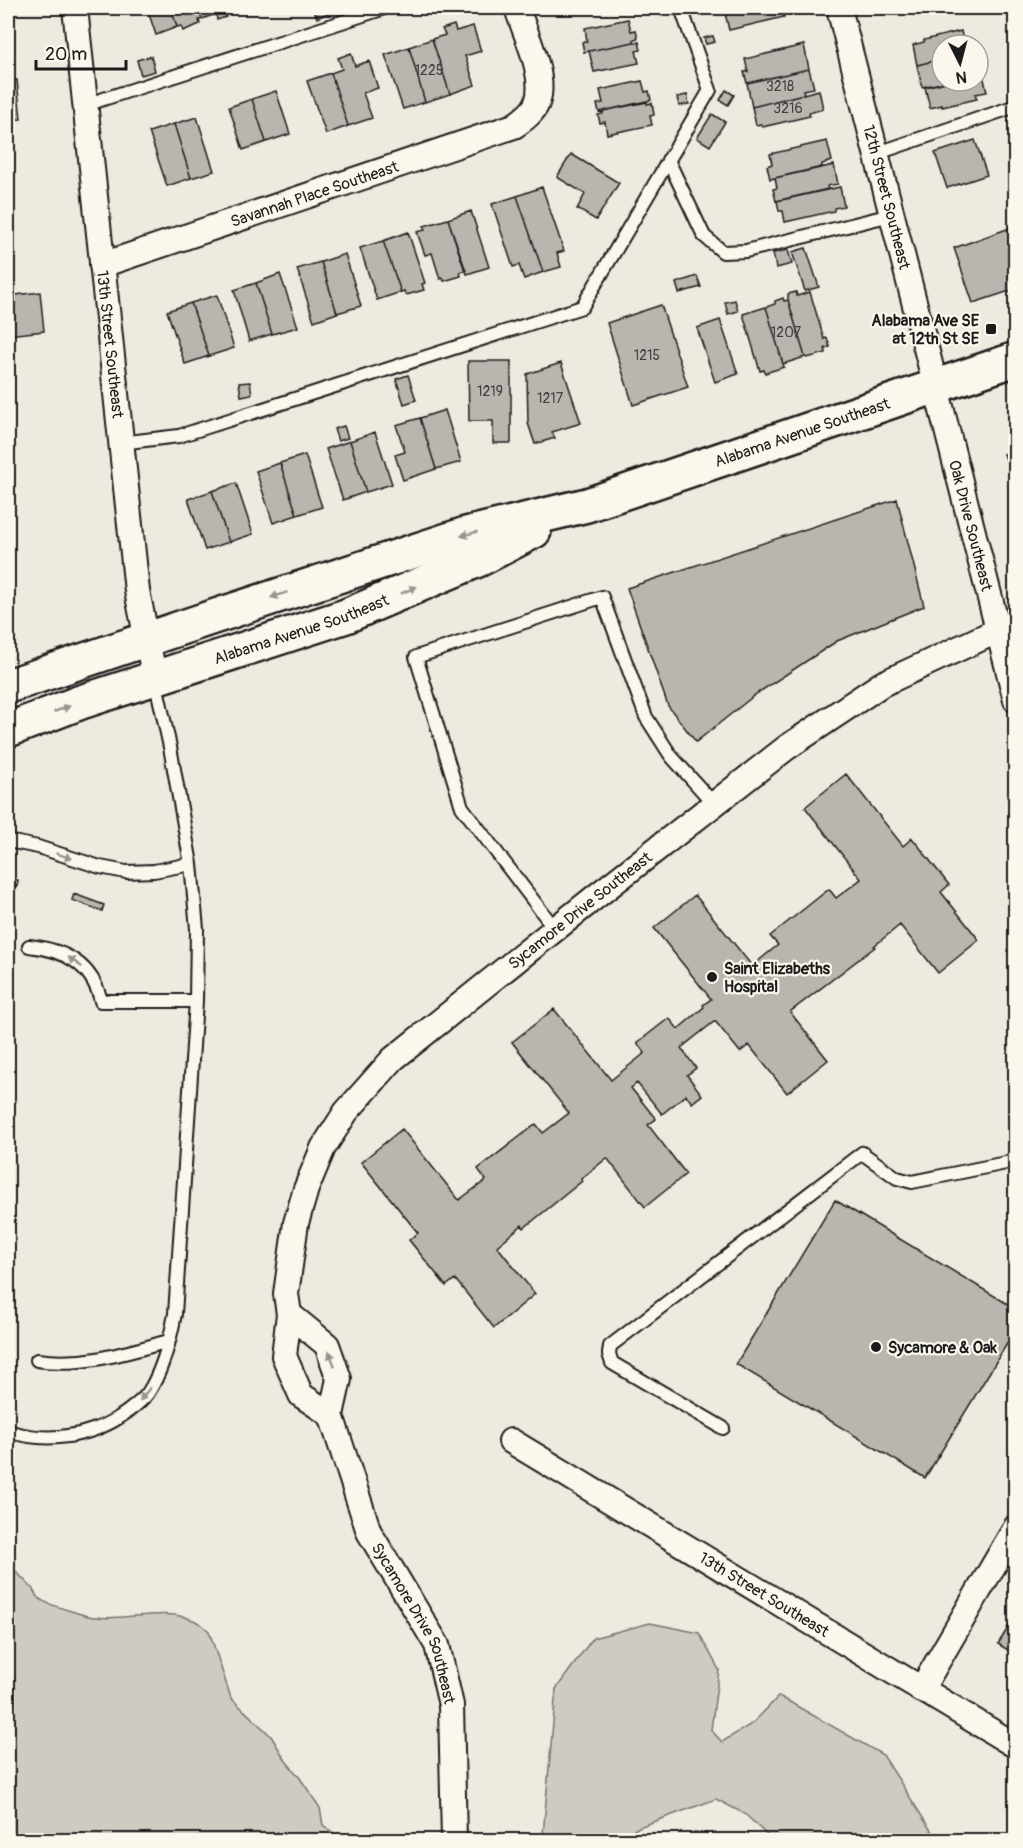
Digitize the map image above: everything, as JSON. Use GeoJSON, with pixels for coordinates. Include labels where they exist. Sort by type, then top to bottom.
{"type":"FeatureCollection","features":[{"type":"Feature","properties":{"kind":"main road","name":"Alabama Avenue Southeast"},"geometry":{"type":"LineString","coordinates":[[8,686],[466,534],[587,505],[1016,359]]}},
{"type":"Feature","properties":{"kind":"main road","name":"Alabama Avenue Southeast"},"geometry":{"type":"LineString","coordinates":[[8,730],[81,702],[368,608],[480,559],[587,505]]}},
{"type":"Feature","properties":{"kind":"street","name":"13th Street Southeast"},"geometry":{"type":"LineString","coordinates":[[75,8],[137,591],[155,679]]}},
{"type":"Feature","properties":{"kind":"street","name":"Savannah Place Southeast"},"geometry":{"type":"LineString","coordinates":[[102,265],[514,126],[525,119],[536,105],[540,87],[536,66],[517,8]]}},
{"type":"Feature","properties":{"kind":"street","name":"12th Street Southeast"},"geometry":{"type":"LineString","coordinates":[[839,8],[936,386]]}},
{"type":"Feature","properties":{"kind":"street","name":"Oak Drive Southeast"},"geometry":{"type":"LineString","coordinates":[[936,386],[1006,626],[1016,700]]}},
{"type":"Feature","properties":{"kind":"street","name":"Sycamore Drive Southeast"},"geometry":{"type":"LineString","coordinates":[[454,1840],[451,1705],[437,1646],[369,1532],[331,1415],[302,1395],[284,1356],[289,1314],[286,1294],[296,1223],[306,1189],[323,1148],[346,1112],[393,1059],[796,741],[882,684],[1006,626]]}},
{"type":"Feature","properties":{"kind":"street"},"geometry":{"type":"LineString","coordinates":[[289,1314],[327,1345],[339,1379],[331,1415]]}},
{"type":"Feature","properties":{"kind":"street","name":"13th Street Southeast"},"geometry":{"type":"LineString","coordinates":[[511,1441],[1016,1746]]}},
{"type":"Feature","properties":{"kind":"street"},"geometry":{"type":"LineString","coordinates":[[921,1690],[1016,1527]]}},
{"type":"Feature","properties":{"kind":"lane"},"geometry":{"type":"LineString","coordinates":[[85,105],[385,8]]}},
{"type":"Feature","properties":{"kind":"lane"},"geometry":{"type":"LineString","coordinates":[[120,443],[179,436],[582,307],[710,90],[681,8]]}},
{"type":"Feature","properties":{"kind":"lane"},"geometry":{"type":"LineString","coordinates":[[875,154],[1016,106]]}},
{"type":"Feature","properties":{"kind":"lane"},"geometry":{"type":"LineString","coordinates":[[668,160],[704,236],[723,252],[746,251],[891,215]]}},
{"type":"Feature","properties":{"kind":"lane"},"geometry":{"type":"LineString","coordinates":[[555,929],[462,807],[416,657],[602,597],[646,717],[671,756],[714,804]]}},
{"type":"Feature","properties":{"kind":"lane"},"geometry":{"type":"LineString","coordinates":[[8,1431],[38,1437],[63,1437],[83,1433],[120,1417],[147,1395],[161,1366],[169,1341],[177,1298],[196,1001],[197,929],[191,864],[155,679]]}},
{"type":"Feature","properties":{"kind":"lane"},"geometry":{"type":"LineString","coordinates":[[8,841],[38,847],[119,871],[140,872],[191,864]]}},
{"type":"Feature","properties":{"kind":"lane"},"geometry":{"type":"LineString","coordinates":[[29,946],[56,951],[81,964],[96,984],[101,1001],[196,1001]]}},
{"type":"Feature","properties":{"kind":"lane"},"geometry":{"type":"LineString","coordinates":[[723,1428],[612,1363],[609,1354],[610,1346],[861,1153],[897,1178],[912,1182],[1016,1161]]}},
{"type":"Feature","properties":{"kind":"lane"},"geometry":{"type":"LineString","coordinates":[[37,1360],[62,1363],[93,1360],[169,1341]]}},
{"type":"Feature","properties":{"kind":"shaded area"},"geometry":{"type":"Polygon","coordinates":[[[8,1566],[32,1588],[39,1598],[60,1608],[99,1617],[166,1614],[181,1616],[196,1621],[209,1631],[231,1698],[271,1736],[320,1808],[323,1825],[343,1840],[285,1840],[270,1837],[250,1840],[18,1840],[8,1834],[8,1566]]]}},
{"type":"Feature","properties":{"kind":"shaded area"},"geometry":{"type":"Polygon","coordinates":[[[650,1623],[699,1633],[719,1670],[711,1730],[722,1742],[753,1723],[779,1696],[883,1755],[937,1840],[772,1840],[745,1814],[716,1799],[639,1827],[617,1840],[549,1840],[543,1835],[556,1689],[593,1638],[650,1623]]]}},
{"type":"Feature","properties":{"kind":"building"},"geometry":{"type":"Polygon","coordinates":[[[147,8],[171,8],[177,27],[156,35],[147,8]]]}},
{"type":"Feature","properties":{"kind":"building"},"geometry":{"type":"Polygon","coordinates":[[[171,8],[198,8],[202,19],[199,20],[200,24],[183,31],[181,26],[177,27],[171,8]]]}},
{"type":"Feature","properties":{"kind":"building"},"geometry":{"type":"Polygon","coordinates":[[[198,8],[235,8],[224,12],[226,17],[217,20],[216,14],[202,19],[198,8]]]}},
{"type":"Feature","properties":{"kind":"building"},"geometry":{"type":"Polygon","coordinates":[[[313,8],[324,8],[326,14],[317,18],[313,8]]]}},
{"type":"Feature","properties":{"kind":"building"},"geometry":{"type":"Polygon","coordinates":[[[693,8],[719,8],[695,13],[693,8]]]}},
{"type":"Feature","properties":{"kind":"building"},"geometry":{"type":"Polygon","coordinates":[[[782,8],[784,17],[729,30],[724,9],[782,8]]]}},
{"type":"Feature","properties":{"kind":"building"},"geometry":{"type":"Polygon","coordinates":[[[904,8],[939,8],[906,14],[904,8]]]}},
{"type":"Feature","properties":{"kind":"building"},"geometry":{"type":"Polygon","coordinates":[[[628,19],[631,31],[636,30],[638,38],[634,39],[634,42],[584,52],[582,42],[587,41],[585,28],[628,19]]]}},
{"type":"Feature","properties":{"kind":"building"},"geometry":{"type":"Polygon","coordinates":[[[454,25],[456,31],[473,26],[481,51],[465,56],[475,85],[450,94],[432,39],[445,35],[442,29],[454,25]]]}},
{"type":"Feature","properties":{"kind":"building"},"geometry":{"type":"Polygon","coordinates":[[[713,36],[715,42],[706,44],[704,38],[713,36]]]}},
{"type":"Feature","properties":{"kind":"building"},"geometry":{"type":"Polygon","coordinates":[[[432,39],[450,94],[425,102],[409,47],[432,39]]]}},
{"type":"Feature","properties":{"kind":"building"},"geometry":{"type":"Polygon","coordinates":[[[930,39],[930,62],[917,65],[913,45],[924,42],[930,39]]]}},
{"type":"Feature","properties":{"kind":"building"},"geometry":{"type":"Polygon","coordinates":[[[639,42],[641,50],[636,51],[639,63],[594,72],[589,51],[639,42]]]}},
{"type":"Feature","properties":{"kind":"building"},"geometry":{"type":"Polygon","coordinates":[[[804,45],[809,69],[747,83],[744,72],[748,72],[745,59],[804,45]]]}},
{"type":"Feature","properties":{"kind":"building"},"geometry":{"type":"Polygon","coordinates":[[[409,47],[425,102],[403,109],[385,55],[409,47]]]}},
{"type":"Feature","properties":{"kind":"building"},"geometry":{"type":"Polygon","coordinates":[[[351,53],[355,66],[369,61],[378,88],[363,93],[372,118],[348,126],[331,73],[342,69],[338,58],[351,53]]]}},
{"type":"Feature","properties":{"kind":"building"},"geometry":{"type":"Polygon","coordinates":[[[151,56],[155,71],[141,75],[137,60],[151,56]]]}},
{"type":"Feature","properties":{"kind":"building"},"geometry":{"type":"Polygon","coordinates":[[[930,62],[930,85],[922,87],[917,65],[930,62]]]}},
{"type":"Feature","properties":{"kind":"building"},"geometry":{"type":"Polygon","coordinates":[[[809,69],[814,88],[803,90],[804,94],[752,107],[747,83],[809,69]]]}},
{"type":"Feature","properties":{"kind":"building"},"geometry":{"type":"Polygon","coordinates":[[[331,73],[348,126],[326,134],[307,81],[331,73]]]}},
{"type":"Feature","properties":{"kind":"building"},"geometry":{"type":"Polygon","coordinates":[[[17,80],[21,119],[8,120],[8,82],[17,80]]]}},
{"type":"Feature","properties":{"kind":"building"},"geometry":{"type":"Polygon","coordinates":[[[642,81],[645,92],[649,91],[651,100],[599,112],[597,104],[603,103],[600,90],[642,81]]]}},
{"type":"Feature","properties":{"kind":"building"},"geometry":{"type":"Polygon","coordinates":[[[930,86],[930,93],[981,93],[975,94],[977,99],[930,108],[925,87],[930,86]]]}},
{"type":"Feature","properties":{"kind":"building"},"geometry":{"type":"Polygon","coordinates":[[[726,90],[734,95],[728,105],[720,100],[726,90]]]}},
{"type":"Feature","properties":{"kind":"building"},"geometry":{"type":"Polygon","coordinates":[[[819,90],[823,109],[809,113],[810,116],[762,127],[761,124],[756,125],[752,107],[819,90]]]}},
{"type":"Feature","properties":{"kind":"building"},"geometry":{"type":"Polygon","coordinates":[[[276,91],[290,134],[266,142],[252,99],[276,91]]]}},
{"type":"Feature","properties":{"kind":"building"},"geometry":{"type":"Polygon","coordinates":[[[687,95],[689,104],[679,106],[677,97],[687,95]]]}},
{"type":"Feature","properties":{"kind":"building"},"geometry":{"type":"Polygon","coordinates":[[[252,99],[266,142],[243,150],[229,107],[252,99]]]}},
{"type":"Feature","properties":{"kind":"building"},"geometry":{"type":"Polygon","coordinates":[[[647,102],[647,104],[652,103],[654,115],[650,116],[652,125],[607,134],[605,122],[600,123],[598,115],[603,114],[603,111],[647,102]]]}},
{"type":"Feature","properties":{"kind":"building"},"geometry":{"type":"Polygon","coordinates":[[[712,114],[725,122],[710,146],[697,138],[712,114]]]}},
{"type":"Feature","properties":{"kind":"building"},"geometry":{"type":"Polygon","coordinates":[[[197,117],[214,171],[191,178],[174,124],[197,117]]]}},
{"type":"Feature","properties":{"kind":"building"},"geometry":{"type":"Polygon","coordinates":[[[174,124],[191,178],[167,186],[149,132],[174,124]]]}},
{"type":"Feature","properties":{"kind":"building"},"geometry":{"type":"Polygon","coordinates":[[[975,140],[987,175],[947,188],[935,153],[975,140]]]}},
{"type":"Feature","properties":{"kind":"building"},"geometry":{"type":"Polygon","coordinates":[[[827,141],[832,161],[822,164],[822,167],[770,179],[767,166],[772,164],[770,154],[827,141]]]}},
{"type":"Feature","properties":{"kind":"building"},"geometry":{"type":"Polygon","coordinates":[[[571,154],[619,183],[596,220],[577,209],[585,194],[557,177],[571,154]]]}},
{"type":"Feature","properties":{"kind":"building"},"geometry":{"type":"Polygon","coordinates":[[[834,165],[838,184],[827,186],[828,189],[776,201],[773,189],[777,188],[775,178],[834,165]]]}},
{"type":"Feature","properties":{"kind":"building"},"geometry":{"type":"Polygon","coordinates":[[[542,187],[564,251],[557,253],[561,267],[543,272],[517,196],[542,187]]]}},
{"type":"Feature","properties":{"kind":"building"},"geometry":{"type":"Polygon","coordinates":[[[840,187],[844,206],[834,208],[834,211],[785,222],[783,211],[779,211],[777,201],[840,187]]]}},
{"type":"Feature","properties":{"kind":"building"},"geometry":{"type":"Polygon","coordinates":[[[517,196],[543,272],[524,279],[519,265],[513,267],[492,204],[517,196]]]}},
{"type":"Feature","properties":{"kind":"building"},"geometry":{"type":"Polygon","coordinates":[[[471,211],[489,267],[467,274],[448,219],[471,211]]]}},
{"type":"Feature","properties":{"kind":"building"},"geometry":{"type":"Polygon","coordinates":[[[448,219],[465,271],[460,272],[461,276],[444,281],[443,278],[440,279],[432,253],[425,255],[417,232],[425,230],[424,226],[448,219]]]}},
{"type":"Feature","properties":{"kind":"building"},"geometry":{"type":"Polygon","coordinates":[[[1010,228],[1016,245],[1016,289],[973,303],[954,248],[1010,228]]]}},
{"type":"Feature","properties":{"kind":"building"},"geometry":{"type":"Polygon","coordinates":[[[408,232],[425,283],[422,284],[424,290],[406,295],[404,291],[401,292],[383,241],[408,232]]]}},
{"type":"Feature","properties":{"kind":"building"},"geometry":{"type":"Polygon","coordinates":[[[383,241],[401,292],[377,300],[360,248],[383,241]]]}},
{"type":"Feature","properties":{"kind":"building"},"geometry":{"type":"Polygon","coordinates":[[[806,248],[819,287],[805,291],[792,252],[806,248]]]}},
{"type":"Feature","properties":{"kind":"building"},"geometry":{"type":"Polygon","coordinates":[[[788,250],[792,264],[776,268],[773,253],[788,250]]]}},
{"type":"Feature","properties":{"kind":"building"},"geometry":{"type":"Polygon","coordinates":[[[345,254],[361,306],[337,313],[321,262],[345,254]]]}},
{"type":"Feature","properties":{"kind":"building"},"geometry":{"type":"Polygon","coordinates":[[[321,262],[337,313],[314,321],[297,269],[321,262]]]}},
{"type":"Feature","properties":{"kind":"building"},"geometry":{"type":"Polygon","coordinates":[[[280,274],[298,327],[272,334],[256,283],[280,274]]]}},
{"type":"Feature","properties":{"kind":"building"},"geometry":{"type":"Polygon","coordinates":[[[697,276],[701,287],[679,293],[676,283],[697,276]]]}},
{"type":"Feature","properties":{"kind":"building"},"geometry":{"type":"Polygon","coordinates":[[[256,283],[272,334],[249,341],[234,290],[256,283]]]}},
{"type":"Feature","properties":{"kind":"building"},"geometry":{"type":"Polygon","coordinates":[[[40,292],[44,331],[8,335],[8,296],[40,292]]]}},
{"type":"Feature","properties":{"kind":"building"},"geometry":{"type":"Polygon","coordinates":[[[796,292],[797,296],[810,292],[824,339],[827,338],[830,347],[825,348],[826,353],[805,357],[788,300],[788,294],[796,292]]]}},
{"type":"Feature","properties":{"kind":"building"},"geometry":{"type":"Polygon","coordinates":[[[217,295],[234,348],[209,356],[191,303],[217,295]]]}},
{"type":"Feature","properties":{"kind":"building"},"geometry":{"type":"Polygon","coordinates":[[[783,298],[784,301],[788,300],[805,357],[783,364],[766,307],[783,298]]]}},
{"type":"Feature","properties":{"kind":"building"},"geometry":{"type":"Polygon","coordinates":[[[735,300],[738,311],[728,314],[725,302],[735,300]]]}},
{"type":"Feature","properties":{"kind":"building"},"geometry":{"type":"Polygon","coordinates":[[[191,303],[209,356],[185,364],[167,311],[191,303]]]}},
{"type":"Feature","properties":{"kind":"building"},"geometry":{"type":"Polygon","coordinates":[[[661,305],[688,387],[633,405],[607,323],[661,305]]]}},
{"type":"Feature","properties":{"kind":"building"},"geometry":{"type":"Polygon","coordinates":[[[766,307],[784,367],[765,373],[764,370],[760,371],[743,314],[766,307]]]}},
{"type":"Feature","properties":{"kind":"building"},"geometry":{"type":"Polygon","coordinates":[[[720,320],[738,374],[715,382],[697,328],[720,320]]]}},
{"type":"Feature","properties":{"kind":"building"},"geometry":{"type":"Polygon","coordinates":[[[468,361],[511,361],[511,443],[493,443],[493,421],[469,421],[468,361]]]}},
{"type":"Feature","properties":{"kind":"building"},"geometry":{"type":"Polygon","coordinates":[[[561,363],[581,423],[552,432],[555,438],[535,444],[528,423],[527,374],[561,363]]]}},
{"type":"Feature","properties":{"kind":"building"},"geometry":{"type":"Polygon","coordinates":[[[408,375],[416,400],[404,404],[396,379],[408,375]]]}},
{"type":"Feature","properties":{"kind":"building"},"geometry":{"type":"Polygon","coordinates":[[[250,382],[252,394],[241,396],[239,383],[250,382]]]}},
{"type":"Feature","properties":{"kind":"building"},"geometry":{"type":"Polygon","coordinates":[[[445,410],[461,462],[436,469],[420,418],[445,410]]]}},
{"type":"Feature","properties":{"kind":"building"},"geometry":{"type":"Polygon","coordinates":[[[420,418],[436,469],[403,480],[395,455],[405,452],[396,425],[420,418]]]}},
{"type":"Feature","properties":{"kind":"building"},"geometry":{"type":"Polygon","coordinates":[[[344,426],[348,438],[338,441],[334,429],[344,426]]]}},
{"type":"Feature","properties":{"kind":"building"},"geometry":{"type":"Polygon","coordinates":[[[375,432],[392,484],[366,492],[350,441],[375,432]]]}},
{"type":"Feature","properties":{"kind":"building"},"geometry":{"type":"Polygon","coordinates":[[[350,441],[366,492],[343,500],[326,449],[350,441]]]}},
{"type":"Feature","properties":{"kind":"building"},"geometry":{"type":"Polygon","coordinates":[[[1016,450],[1016,486],[1004,454],[1016,450]]]}},
{"type":"Feature","properties":{"kind":"building"},"geometry":{"type":"Polygon","coordinates":[[[305,455],[322,507],[297,515],[280,463],[305,455]]]}},
{"type":"Feature","properties":{"kind":"building"},"geometry":{"type":"Polygon","coordinates":[[[280,463],[297,515],[273,523],[256,471],[280,463]]]}},
{"type":"Feature","properties":{"kind":"building"},"geometry":{"type":"Polygon","coordinates":[[[236,483],[253,534],[229,542],[212,491],[236,483]]]}},
{"type":"Feature","properties":{"kind":"building"},"geometry":{"type":"Polygon","coordinates":[[[212,491],[229,542],[205,550],[188,499],[212,491]]]}},
{"type":"Feature","properties":{"kind":"building"},"geometry":{"type":"Polygon","coordinates":[[[897,499],[924,606],[837,641],[756,694],[696,742],[668,706],[627,588],[897,499]]]}},
{"type":"Feature","properties":{"kind":"building"},"geometry":{"type":"Polygon","coordinates":[[[846,774],[903,846],[912,838],[917,844],[949,885],[941,892],[979,940],[938,973],[900,925],[790,1012],[828,1060],[787,1093],[749,1045],[740,1052],[715,1021],[681,1048],[696,1068],[687,1075],[702,1095],[692,1103],[686,1095],[662,1114],[637,1083],[631,1088],[656,1119],[648,1125],[686,1174],[645,1207],[607,1158],[524,1228],[522,1225],[497,1246],[535,1294],[494,1328],[455,1279],[446,1286],[409,1240],[418,1233],[361,1162],[402,1129],[459,1200],[486,1180],[478,1169],[536,1124],[543,1133],[569,1113],[512,1042],[554,1009],[611,1080],[645,1053],[637,1043],[669,1018],[678,1029],[711,999],[654,928],[695,895],[752,966],[778,945],[770,936],[829,889],[836,898],[861,879],[805,807],[846,774]]]}},
{"type":"Feature","properties":{"kind":"building"},"geometry":{"type":"Polygon","coordinates":[[[8,878],[18,880],[17,887],[8,885],[8,878]]]}},
{"type":"Feature","properties":{"kind":"building"},"geometry":{"type":"Polygon","coordinates":[[[74,894],[104,905],[102,911],[72,900],[74,894]]]}},
{"type":"Feature","properties":{"kind":"building","name":"Sycamore & Oak"},"geometry":{"type":"Polygon","coordinates":[[[835,1200],[1016,1309],[1016,1329],[925,1478],[736,1364],[835,1200]]]}},
{"type":"Feature","properties":{"kind":"building"},"geometry":{"type":"Polygon","coordinates":[[[1016,1615],[1016,1655],[998,1644],[1016,1615]]]}},
{"type":"Feature","properties":{"kind":"place","name":"Alabama Ave SE at 12th St SE"},"geometry":{"type":"Point","coordinates":[991,329]}},
{"type":"Feature","properties":{"kind":"place","name":"Saint Elizabeths Hospital"},"geometry":{"type":"Point","coordinates":[712,977]}},
{"type":"Feature","properties":{"kind":"place","name":"Sycamore & Oak"},"geometry":{"type":"Point","coordinates":[876,1347]}}]}
